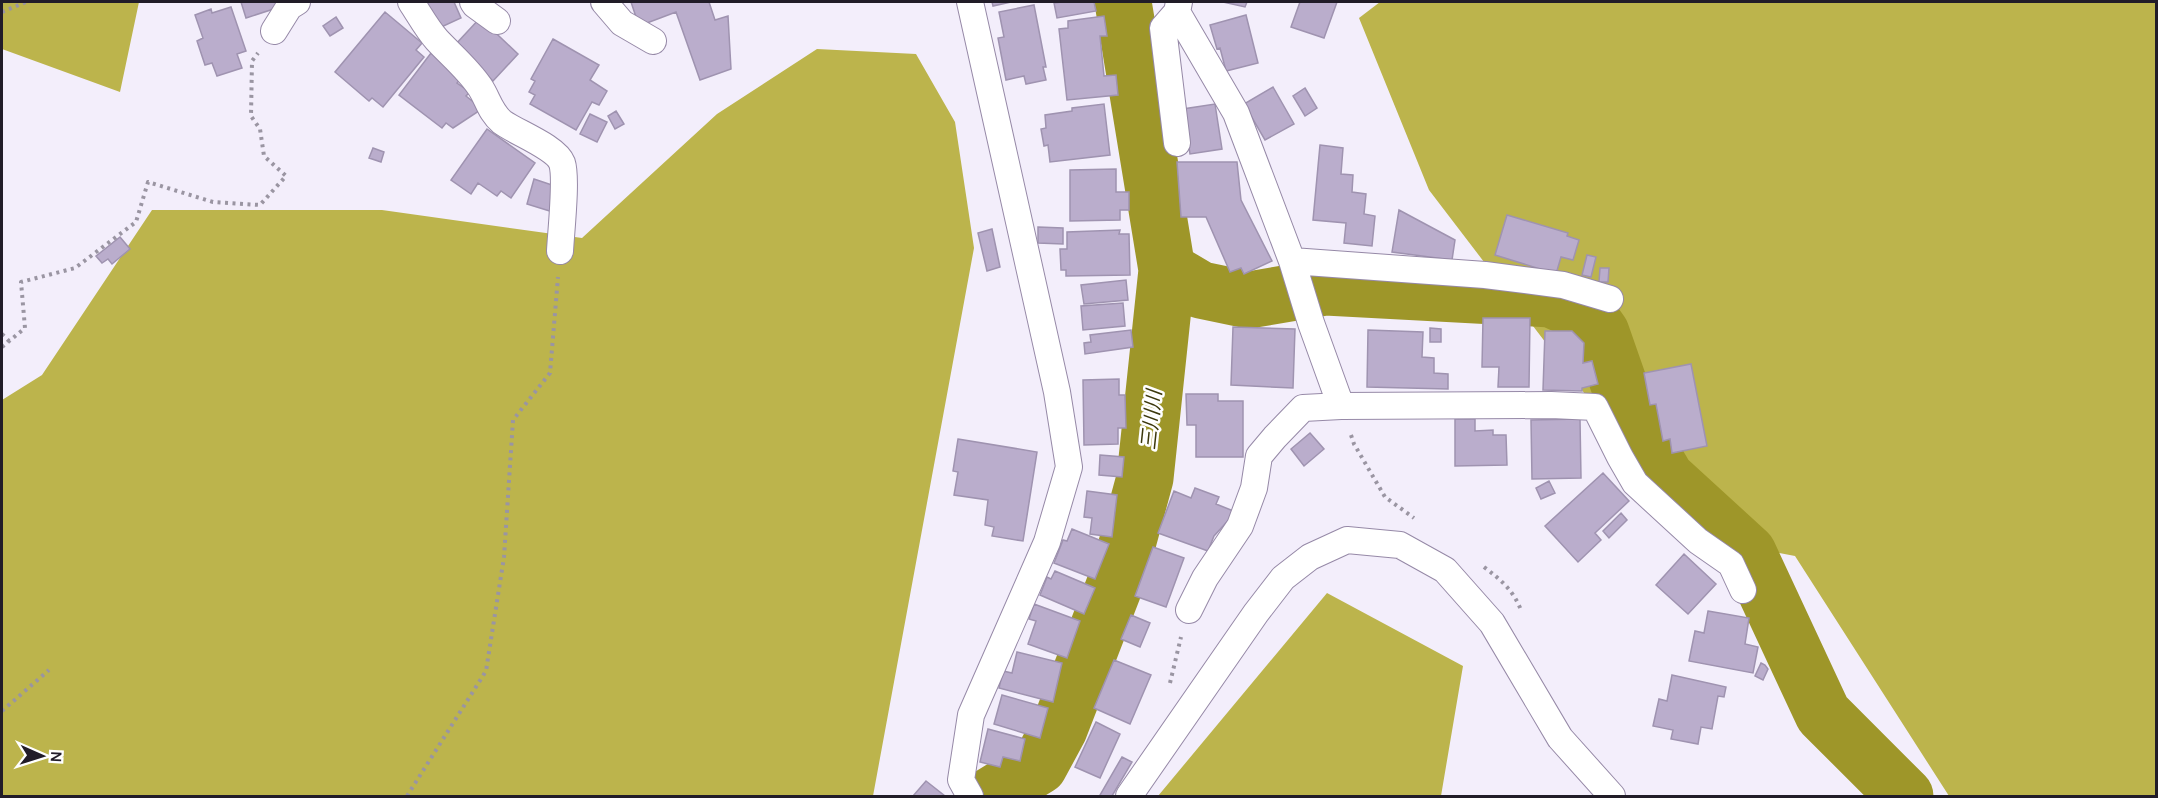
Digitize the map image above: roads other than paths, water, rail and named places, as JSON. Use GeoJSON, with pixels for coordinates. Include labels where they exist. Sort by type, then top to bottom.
{"type":"FeatureCollection","features":[{"type":"Feature","properties":{"kind":"street"},"geometry":{"type":"LineString","coordinates":[[274,31],[289,7],[297,2]]}},
{"type":"Feature","properties":{"kind":"street"},"geometry":{"type":"LineString","coordinates":[[411,2],[436,39],[453,54],[480,87],[493,113],[503,122],[529,136],[557,156],[562,164],[560,251]]}},
{"type":"Feature","properties":{"kind":"street"},"geometry":{"type":"LineString","coordinates":[[473,2],[496,21]]}},
{"type":"Feature","properties":{"kind":"street"},"geometry":{"type":"LineString","coordinates":[[604,2],[622,23],[653,41]]}},
{"type":"Feature","properties":{"kind":"street"},"geometry":{"type":"LineString","coordinates":[[965,788],[971,715],[1047,542],[1069,468],[1057,392],[970,2]]}},
{"type":"Feature","properties":{"kind":"street"},"geometry":{"type":"LineString","coordinates":[[1177,143],[1163,28],[1178,7],[1236,113],[1294,267],[1311,323],[1341,406]]}},
{"type":"Feature","properties":{"kind":"street"},"geometry":{"type":"LineString","coordinates":[[1294,267],[1485,275],[1563,285],[1610,298]]}},
{"type":"Feature","properties":{"kind":"street"},"geometry":{"type":"LineString","coordinates":[[1189,610],[1205,578],[1240,526],[1254,488],[1259,456],[1303,408],[1341,406],[1551,405],[1595,407],[1635,483],[1698,541],[1731,564],[1743,590]]}},
{"type":"Feature","properties":{"kind":"street"},"geometry":{"type":"LineString","coordinates":[[1129,796],[1256,613],[1283,579],[1310,557],[1347,540],[1400,545],[1445,570],[1492,622],[1560,738],[1612,796]]}},
{"type":"Feature","properties":{"kind":"waterway","name":"三川川"},"geometry":{"type":"LineString","coordinates":[[990,796],[1039,766],[1059,729],[1119,574],[1145,478],[1167,270],[1123,2]]}},
{"type":"Feature","properties":{"kind":"waterway"},"geometry":{"type":"LineString","coordinates":[[1167,270],[1201,290],[1249,300],[1326,287],[1551,299],[1589,316],[1601,333],[1630,416],[1666,478],[1748,553],[1823,714],[1905,796]]}}]}
